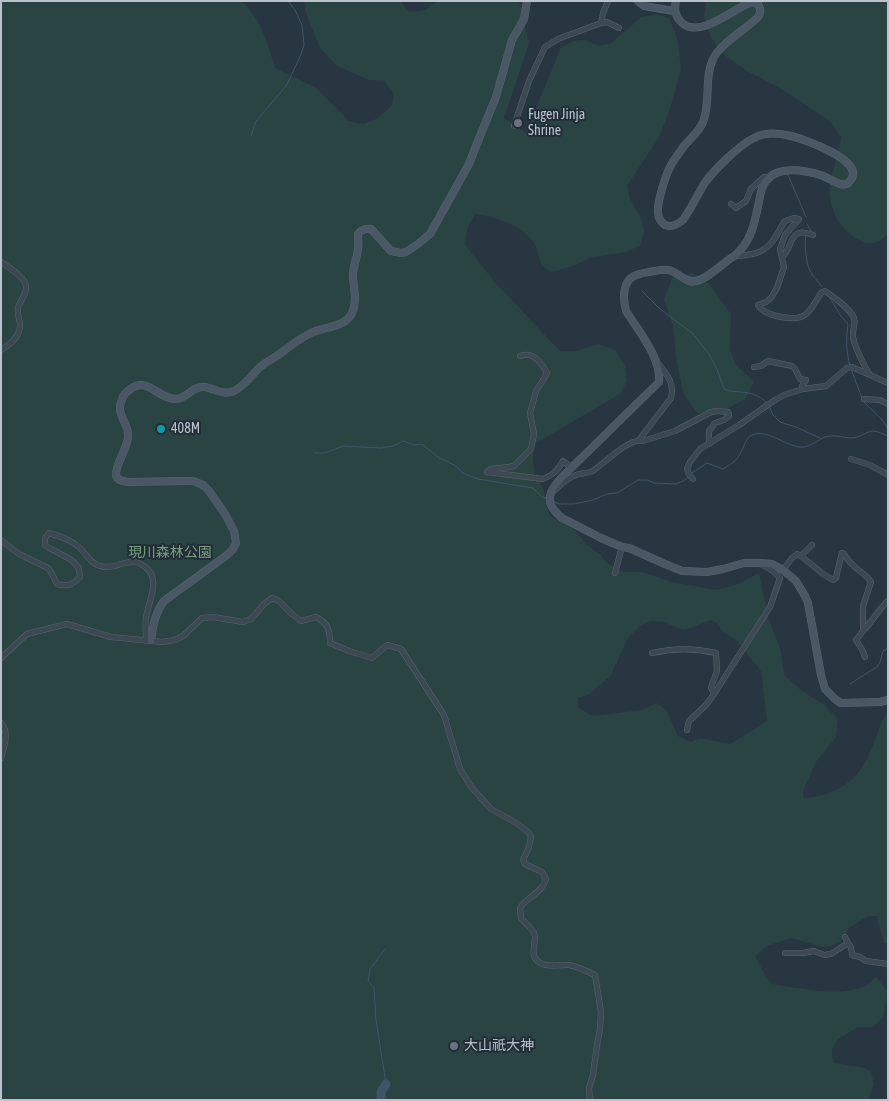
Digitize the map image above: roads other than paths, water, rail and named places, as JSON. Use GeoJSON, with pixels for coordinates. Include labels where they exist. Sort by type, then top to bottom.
{"type":"FeatureCollection","features":[{"type":"Feature","properties":{"kind":"street"},"geometry":{"type":"LineString","coordinates":[[148,640],[154,619],[164,601],[226,555],[233,549],[236,543],[234,530],[225,514],[203,485],[184,481],[128,482],[117,478],[117,468],[128,435],[119,408],[122,398],[126,392],[136,385],[146,386],[176,399],[185,397],[194,389],[203,386],[222,392],[230,392],[242,386],[260,368],[304,336],[316,330],[342,324],[349,318],[356,298],[353,275],[358,249],[358,234],[366,228],[371,229],[391,251],[401,253],[406,252],[430,234],[469,164],[496,97],[512,40],[524,18],[527,1]]}},
{"type":"Feature","properties":{"kind":"street"},"geometry":{"type":"LineString","coordinates":[[601,23],[608,1]]}},
{"type":"Feature","properties":{"kind":"street"},"geometry":{"type":"LineString","coordinates":[[638,1],[644,6],[674,10]]}},
{"type":"Feature","properties":{"kind":"street"},"geometry":{"type":"LineString","coordinates":[[676,1],[674,10],[683,24],[690,28],[702,27],[713,23],[751,2],[758,4],[760,14],[722,48],[712,60],[706,114],[703,124],[671,165],[658,205],[660,220],[668,226],[680,222],[712,175],[748,141],[762,135],[790,136],[818,145],[846,161],[853,172],[850,181],[840,184],[821,176],[787,170],[764,177],[751,189],[746,201],[736,208],[731,204]]}},
{"type":"Feature","properties":{"kind":"street"},"geometry":{"type":"LineString","coordinates":[[514,126],[530,81],[546,47],[558,39],[601,23],[607,22],[619,28]]}},
{"type":"Feature","properties":{"kind":"street"},"geometry":{"type":"LineString","coordinates":[[736,256],[750,236],[762,187],[769,177]]}},
{"type":"Feature","properties":{"kind":"street"},"geometry":{"type":"LineString","coordinates":[[549,496],[565,481],[576,475],[593,471],[618,450],[639,440],[671,398],[673,390],[669,377],[655,360],[626,311],[624,302],[626,288],[628,282],[636,275],[668,270],[690,282],[695,282],[704,278],[731,258],[766,249],[773,242],[785,221],[794,218],[799,219],[785,235],[780,249],[784,267],[777,288],[771,298],[758,305],[766,313],[772,315],[800,318],[808,312],[822,292],[829,293],[853,316],[853,336],[869,374]]}},
{"type":"Feature","properties":{"kind":"street"},"geometry":{"type":"LineString","coordinates":[[782,258],[798,232],[806,232],[812,235]]}},
{"type":"Feature","properties":{"kind":"street"},"geometry":{"type":"LineString","coordinates":[[1,262],[23,279],[26,285],[24,296],[18,307],[20,331],[17,337],[1,350]]}},
{"type":"Feature","properties":{"kind":"street"},"geometry":{"type":"LineString","coordinates":[[520,356],[529,354],[544,366],[547,373],[536,391],[530,413],[534,434],[531,448],[514,466],[491,469],[487,472],[544,479],[557,471],[563,461],[572,467]]}},
{"type":"Feature","properties":{"kind":"street"},"geometry":{"type":"LineString","coordinates":[[655,360],[660,375],[659,382],[552,487],[549,496],[552,508],[556,514],[601,538],[682,571],[707,572],[723,570],[744,563],[772,564],[783,570],[796,581],[808,603],[825,689],[841,703],[888,700]]}},
{"type":"Feature","properties":{"kind":"street"},"geometry":{"type":"LineString","coordinates":[[754,367],[761,366],[768,361],[792,366],[799,377],[806,380],[802,389]]}},
{"type":"Feature","properties":{"kind":"street"},"geometry":{"type":"LineString","coordinates":[[691,477],[687,469],[700,449],[784,395],[802,389],[826,386],[850,367],[888,383]]}},
{"type":"Feature","properties":{"kind":"street"},"geometry":{"type":"LineString","coordinates":[[864,399],[880,400],[888,404]]}},
{"type":"Feature","properties":{"kind":"street"},"geometry":{"type":"LineString","coordinates":[[639,440],[643,441],[675,431],[711,412],[728,412],[727,418],[715,424],[709,431],[709,444]]}},
{"type":"Feature","properties":{"kind":"street"},"geometry":{"type":"LineString","coordinates":[[851,459],[870,465],[888,475]]}},
{"type":"Feature","properties":{"kind":"street"},"geometry":{"type":"LineString","coordinates":[[1,540],[19,554],[48,568],[52,572],[57,584],[65,586],[75,583],[80,577],[79,570],[67,558],[45,545],[45,538],[49,533],[68,540],[80,548],[88,560],[99,566],[110,567],[127,562],[137,562],[143,565],[153,576],[154,587],[146,618],[148,640]]}},
{"type":"Feature","properties":{"kind":"street"},"geometry":{"type":"LineString","coordinates":[[801,556],[812,545]]}},
{"type":"Feature","properties":{"kind":"street"},"geometry":{"type":"LineString","coordinates":[[615,573],[622,546]]}},
{"type":"Feature","properties":{"kind":"street"},"geometry":{"type":"LineString","coordinates":[[783,570],[797,554],[833,580],[836,578],[841,556],[844,554],[856,569],[870,579],[871,584],[863,606],[863,631]]}},
{"type":"Feature","properties":{"kind":"street"},"geometry":{"type":"LineString","coordinates":[[687,730],[689,721],[706,706],[770,607],[780,578],[759,563]]}},
{"type":"Feature","properties":{"kind":"street"},"geometry":{"type":"LineString","coordinates":[[1,658],[27,634],[67,624],[111,637],[162,642],[175,640],[183,636],[202,618],[213,617],[243,622],[252,619],[264,604],[272,598],[280,601],[301,621],[316,617],[323,620],[330,633],[330,643],[350,651],[372,658],[387,645],[402,649],[444,715],[460,769],[472,788],[491,810],[518,824],[529,833],[531,838],[523,860],[525,864],[542,872],[546,879],[544,885],[520,908],[521,918],[535,935],[534,955],[537,961],[544,965],[569,965],[581,968],[595,975],[601,1012],[594,1068],[589,1088],[590,1100]]}},
{"type":"Feature","properties":{"kind":"street"},"geometry":{"type":"LineString","coordinates":[[865,657],[856,640],[888,601]]}},
{"type":"Feature","properties":{"kind":"street"},"geometry":{"type":"LineString","coordinates":[[652,653],[665,650],[686,650],[716,653],[716,671],[711,687],[714,694]]}},
{"type":"Feature","properties":{"kind":"street"},"geometry":{"type":"LineString","coordinates":[[1,723],[5,727],[6,739],[1,758]]}},
{"type":"Feature","properties":{"kind":"street"},"geometry":{"type":"LineString","coordinates":[[846,937],[848,944],[851,946],[852,955],[866,961],[888,964]]}},
{"type":"Feature","properties":{"kind":"street"},"geometry":{"type":"LineString","coordinates":[[786,953],[814,951],[824,955],[831,954],[848,944]]}},
{"type":"Feature","properties":{"kind":"waterway"},"geometry":{"type":"LineString","coordinates":[[251,136],[256,121],[286,86],[304,45],[302,25],[295,10],[288,1]]}},
{"type":"Feature","properties":{"kind":"waterway"},"geometry":{"type":"LineString","coordinates":[[788,175],[806,217]]}},
{"type":"Feature","properties":{"kind":"waterway"},"geometry":{"type":"LineString","coordinates":[[807,224],[811,231]]}},
{"type":"Feature","properties":{"kind":"waterway"},"geometry":{"type":"LineString","coordinates":[[806,235],[805,249],[808,266],[822,287]]}},
{"type":"Feature","properties":{"kind":"waterway"},"geometry":{"type":"LineString","coordinates":[[642,291],[659,308],[693,334],[709,354],[724,389],[751,394],[767,403]]}},
{"type":"Feature","properties":{"kind":"waterway"},"geometry":{"type":"LineString","coordinates":[[829,296],[840,315],[848,324],[847,345],[850,366]]}},
{"type":"Feature","properties":{"kind":"waterway"},"geometry":{"type":"LineString","coordinates":[[851,369],[862,398]]}},
{"type":"Feature","properties":{"kind":"waterway"},"geometry":{"type":"LineString","coordinates":[[864,402],[888,429]]}},
{"type":"Feature","properties":{"kind":"waterway"},"geometry":{"type":"LineString","coordinates":[[769,406],[773,415],[780,422],[820,438]]}},
{"type":"Feature","properties":{"kind":"waterway"},"geometry":{"type":"LineString","coordinates":[[692,473],[707,463],[723,469],[731,464],[737,459],[752,435],[765,434],[798,447],[804,447],[829,436],[855,438],[873,431],[888,436]]}},
{"type":"Feature","properties":{"kind":"waterway"},"geometry":{"type":"LineString","coordinates":[[314,453],[325,453],[343,446],[381,448],[393,446],[403,441],[414,445],[422,444],[438,457],[456,466],[463,473],[478,479],[533,488],[542,497],[546,498]]}},
{"type":"Feature","properties":{"kind":"waterway"},"geometry":{"type":"LineString","coordinates":[[553,501],[559,504],[574,504],[593,500],[607,494],[617,493],[638,480],[676,484],[689,476]]}},
{"type":"Feature","properties":{"kind":"waterway"},"geometry":{"type":"LineString","coordinates":[[850,684],[878,666],[883,651],[888,648]]}},
{"type":"Feature","properties":{"kind":"waterway"},"geometry":{"type":"LineString","coordinates":[[385,949],[370,969],[368,981],[374,988],[376,1020],[386,1084]]}},
{"type":"Feature","properties":{"kind":"waterway"},"geometry":{"type":"LineString","coordinates":[[381,1100],[381,1092],[386,1084]]}},
{"type":"Feature","properties":{"kind":"place","name":"Fugen Jinja Shrine"},"geometry":{"type":"Point","coordinates":[518,123]}},
{"type":"Feature","properties":{"kind":"place","name":"408M"},"geometry":{"type":"Point","coordinates":[161,429]}},
{"type":"Feature","properties":{"kind":"place","name":"大山祇大神"},"geometry":{"type":"Point","coordinates":[454,1046]}},
{"type":"Feature","properties":{"kind":"park label","name":"現川森林公園"},"geometry":{"type":"Point","coordinates":[170,553]}}]}
